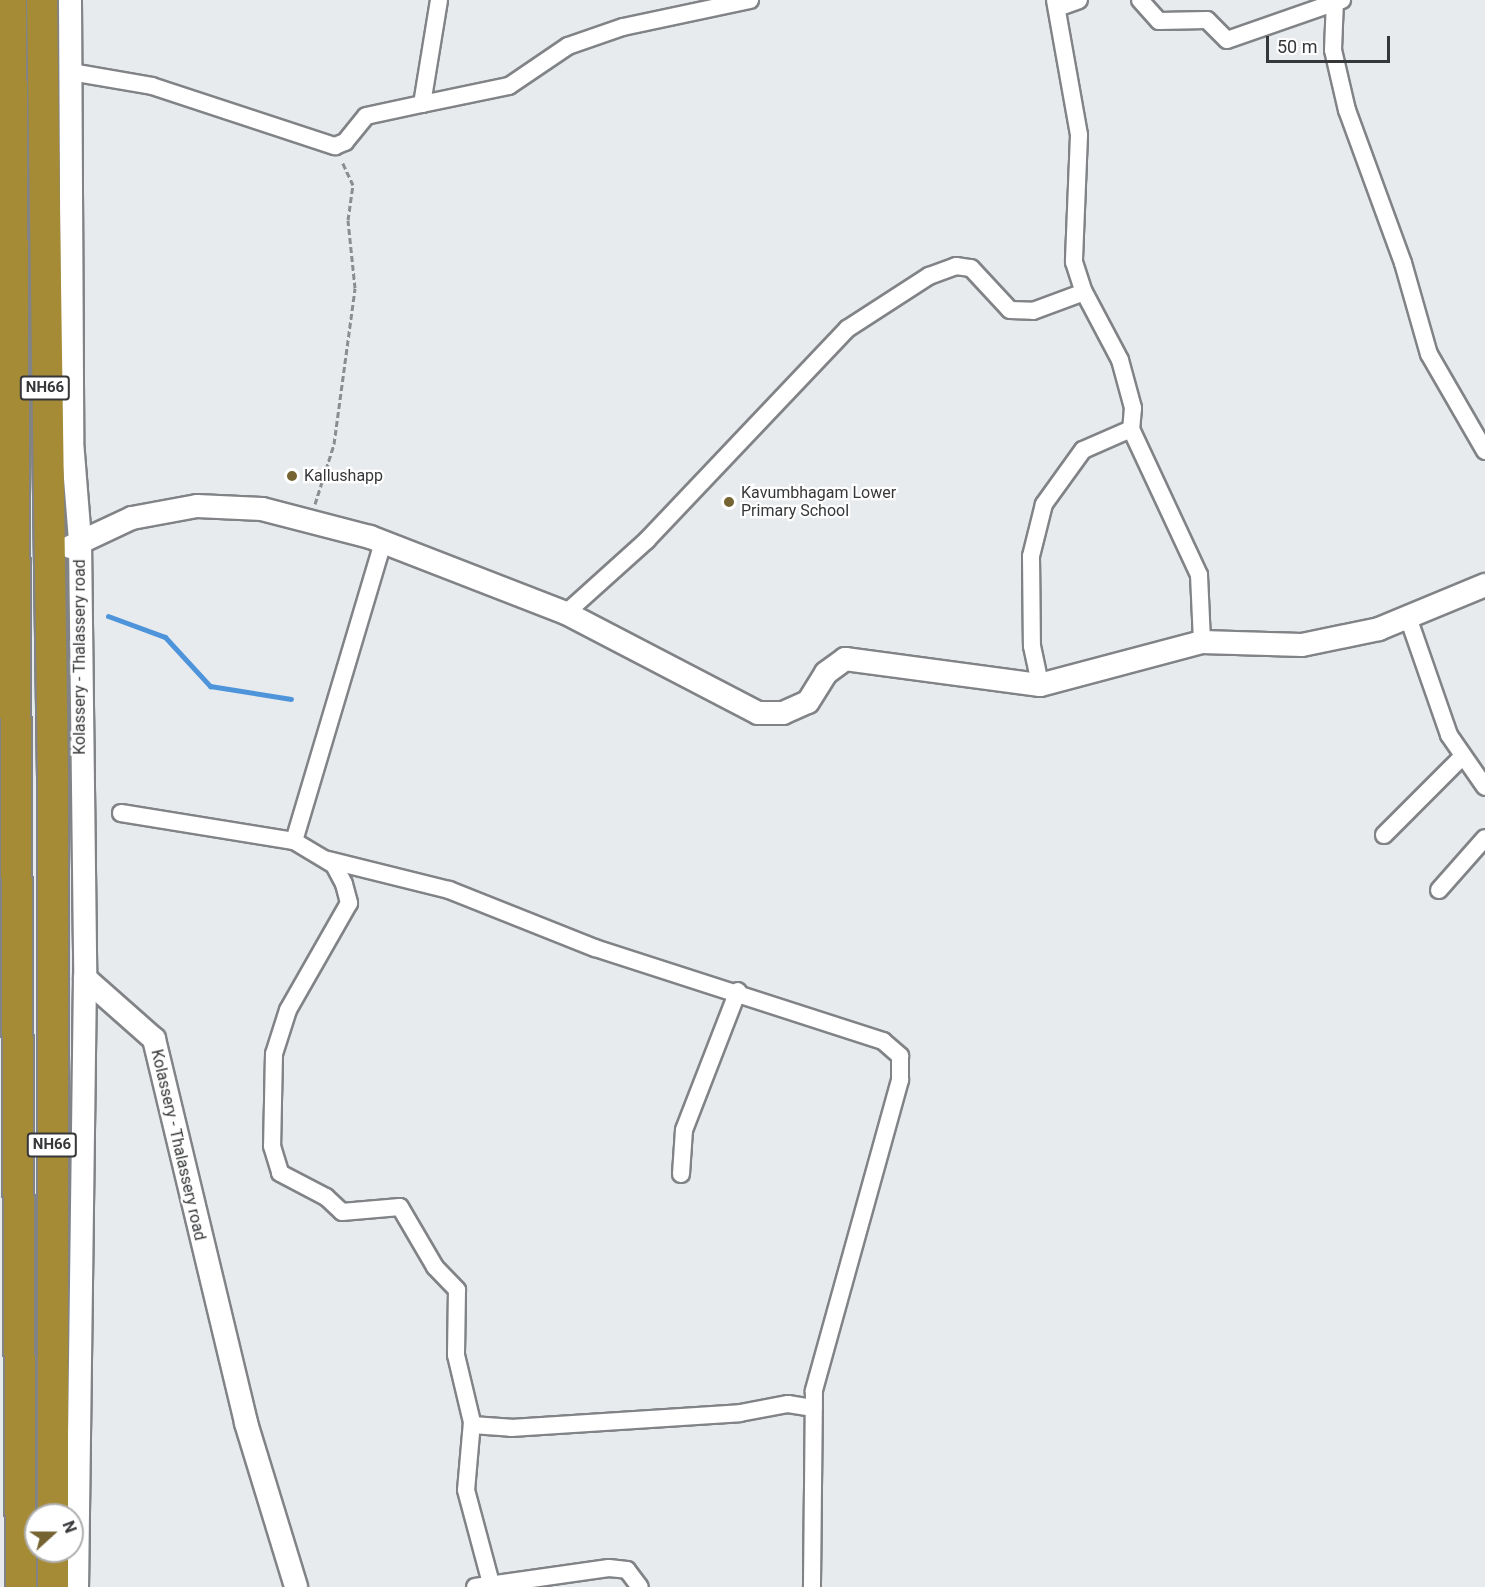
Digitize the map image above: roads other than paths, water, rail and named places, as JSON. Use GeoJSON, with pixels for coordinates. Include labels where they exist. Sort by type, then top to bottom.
{"type":"FeatureCollection","features":[{"type":"Feature","properties":{"kind":"highway","name":"NH66"},"geometry":{"type":"LineString","coordinates":[[12,0],[21,1587]]}},
{"type":"Feature","properties":{"kind":"highway","name":"NH66"},"geometry":{"type":"LineString","coordinates":[[42,0],[53,776],[52,1503]]}},
{"type":"Feature","properties":{"kind":"highway"},"geometry":{"type":"LineString","coordinates":[[53,1563],[53,1587]]}},
{"type":"Feature","properties":{"kind":"street","name":"Kolassery - Thalassery road"},"geometry":{"type":"LineString","coordinates":[[70,0],[72,441],[85,978],[146,1029],[157,1047],[246,1424],[296,1587]]}},
{"type":"Feature","properties":{"kind":"street"},"geometry":{"type":"LineString","coordinates":[[422,104],[439,0]]}},
{"type":"Feature","properties":{"kind":"street"},"geometry":{"type":"LineString","coordinates":[[71,72],[152,86],[335,146],[345,142],[366,116],[509,86],[568,46],[623,27],[750,0]]}},
{"type":"Feature","properties":{"kind":"street"},"geometry":{"type":"LineString","coordinates":[[1079,0],[1058,4],[1079,135],[1074,262],[1084,292],[1120,360],[1133,408],[1131,429],[1199,575],[1202,642]]}},
{"type":"Feature","properties":{"kind":"street"},"geometry":{"type":"LineString","coordinates":[[1140,0],[1159,21],[1207,20],[1227,40],[1337,1],[1333,50],[1347,110],[1403,263],[1429,354],[1485,451]]}},
{"type":"Feature","properties":{"kind":"street"},"geometry":{"type":"LineString","coordinates":[[566,612],[632,554],[847,329],[887,300],[956,266],[972,268],[1010,310],[1033,311],[1084,292]]}},
{"type":"Feature","properties":{"kind":"street"},"geometry":{"type":"LineString","coordinates":[[1040,685],[1032,646],[1030,556],[1044,504],[1083,450],[1131,429]]}},
{"type":"Feature","properties":{"kind":"street"},"geometry":{"type":"LineString","coordinates":[[75,544],[132,518],[196,506],[262,509],[383,542],[566,612],[758,713],[783,713],[808,702],[826,673],[845,659],[1040,685],[1202,642],[1302,645],[1409,620],[1485,585]]}},
{"type":"Feature","properties":{"kind":"street"},"geometry":{"type":"LineString","coordinates":[[294,841],[383,542]]}},
{"type":"Feature","properties":{"kind":"street"},"geometry":{"type":"LineString","coordinates":[[1409,620],[1461,758],[1485,787]]}},
{"type":"Feature","properties":{"kind":"street"},"geometry":{"type":"LineString","coordinates":[[1384,835],[1461,758]]}},
{"type":"Feature","properties":{"kind":"street"},"geometry":{"type":"LineString","coordinates":[[121,813],[294,841],[328,860],[448,890],[595,948],[738,991],[883,1041],[900,1056],[900,1080],[828,1335],[813,1408],[812,1587]]}},
{"type":"Feature","properties":{"kind":"street"},"geometry":{"type":"LineString","coordinates":[[1438,890],[1485,838]]}},
{"type":"Feature","properties":{"kind":"street"},"geometry":{"type":"LineString","coordinates":[[328,860],[349,903],[288,1010],[274,1054],[272,1146],[280,1173],[326,1197],[342,1212],[393,1206],[414,1225],[435,1267],[457,1290],[456,1355],[472,1425],[466,1490],[483,1585],[609,1568],[627,1570],[640,1587]]}},
{"type":"Feature","properties":{"kind":"street"},"geometry":{"type":"LineString","coordinates":[[77,1587],[85,978]]}},
{"type":"Feature","properties":{"kind":"street"},"geometry":{"type":"LineString","coordinates":[[681,1174],[684,1130],[738,991]]}},
{"type":"Feature","properties":{"kind":"street"},"geometry":{"type":"LineString","coordinates":[[472,1425],[511,1428],[740,1413],[788,1404],[813,1408]]}},
{"type":"Feature","properties":{"kind":"waterway"},"geometry":{"type":"LineString","coordinates":[[108,616],[165,637],[210,686],[291,699]]}},
{"type":"Feature","properties":{"kind":"place","name":"Kallushapp"},"geometry":{"type":"Point","coordinates":[292,476]}},
{"type":"Feature","properties":{"kind":"place","name":"Kavumbhagam Lower Primary School"},"geometry":{"type":"Point","coordinates":[729,502]}}]}
